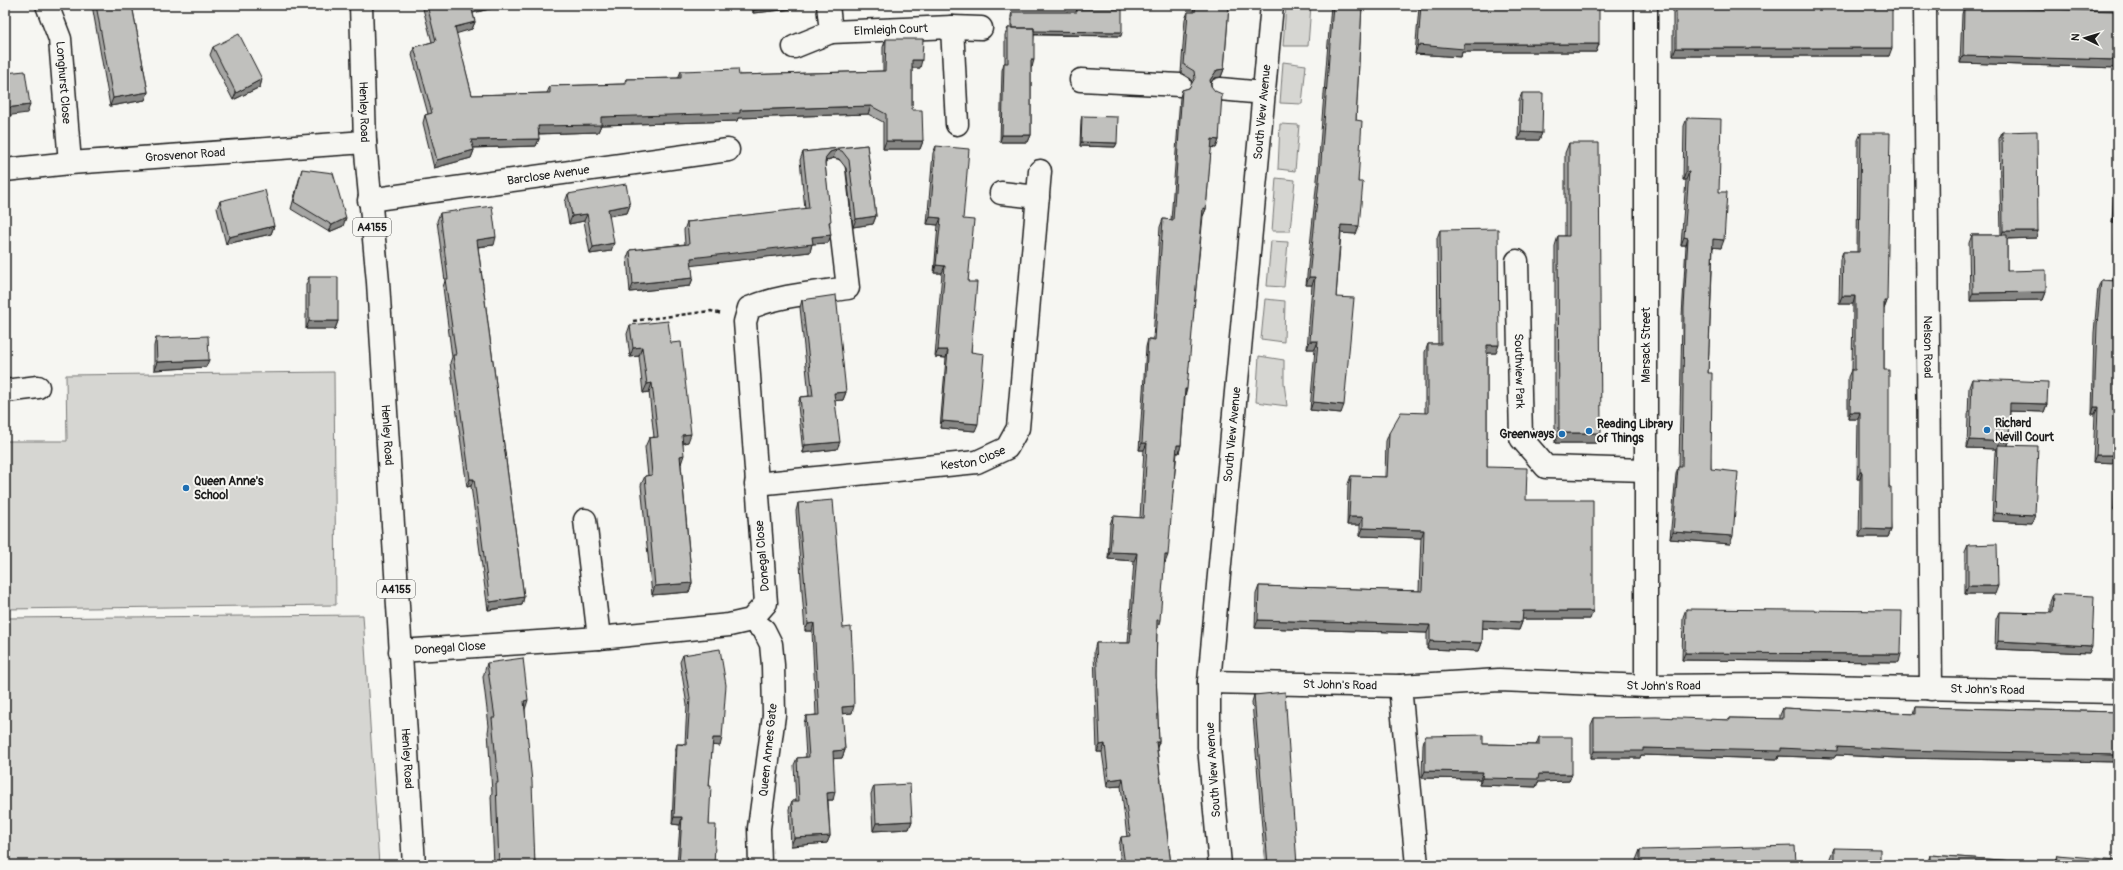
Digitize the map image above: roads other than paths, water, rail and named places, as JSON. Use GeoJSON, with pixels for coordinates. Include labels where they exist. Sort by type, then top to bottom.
{"type":"FeatureCollection","features":[{"type":"Feature","properties":{"kind":"street","name":"Longhurst Close"},"geometry":{"type":"LineString","coordinates":[[47,5],[60,39],[70,163]]}},
{"type":"Feature","properties":{"kind":"street","name":"Henley Road"},"geometry":{"type":"LineString","coordinates":[[361,5],[365,142],[369,200],[378,282],[414,865]]}},
{"type":"Feature","properties":{"kind":"street"},"geometry":{"type":"LineString","coordinates":[[828,5],[831,32]]}},
{"type":"Feature","properties":{"kind":"street","name":"South View Avenue"},"geometry":{"type":"LineString","coordinates":[[1220,865],[1209,748],[1210,682],[1272,5]]}},
{"type":"Feature","properties":{"kind":"street","name":"Marsack Street"},"geometry":{"type":"LineString","coordinates":[[1646,5],[1646,686]]}},
{"type":"Feature","properties":{"kind":"street","name":"Nelson Road"},"geometry":{"type":"LineString","coordinates":[[1925,5],[1931,689]]}},
{"type":"Feature","properties":{"kind":"street"},"geometry":{"type":"LineString","coordinates":[[952,27],[957,124]]}},
{"type":"Feature","properties":{"kind":"street","name":"Elmleigh Court"},"geometry":{"type":"LineString","coordinates":[[794,47],[831,32],[952,27],[981,28]]}},
{"type":"Feature","properties":{"kind":"street"},"geometry":{"type":"LineString","coordinates":[[1082,80],[1180,85]]}},
{"type":"Feature","properties":{"kind":"street"},"geometry":{"type":"LineString","coordinates":[[1220,90],[1264,93]]}},
{"type":"Feature","properties":{"kind":"street","name":"Grosvenor Road"},"geometry":{"type":"LineString","coordinates":[[5,170],[70,163],[365,142]]}},
{"type":"Feature","properties":{"kind":"street","name":"Barclose Avenue"},"geometry":{"type":"LineString","coordinates":[[369,200],[728,150]]}},
{"type":"Feature","properties":{"kind":"street","name":"Donegal Close"},"geometry":{"type":"LineString","coordinates":[[400,651],[600,638],[729,625],[751,620],[766,602],[745,322],[749,308],[764,302],[790,296],[848,288],[834,170]]}},
{"type":"Feature","properties":{"kind":"street","name":"Keston Close"},"geometry":{"type":"LineString","coordinates":[[756,484],[977,462],[1007,448],[1018,428],[1040,171]]}},
{"type":"Feature","properties":{"kind":"street"},"geometry":{"type":"LineString","coordinates":[[1001,193],[1038,197]]}},
{"type":"Feature","properties":{"kind":"street","name":"Southview Park"},"geometry":{"type":"LineString","coordinates":[[1517,262],[1521,438],[1546,467],[1646,470]]}},
{"type":"Feature","properties":{"kind":"street"},"geometry":{"type":"LineString","coordinates":[[5,391],[38,388]]}},
{"type":"Feature","properties":{"kind":"street"},"geometry":{"type":"LineString","coordinates":[[585,520],[600,638]]}},
{"type":"Feature","properties":{"kind":"street","name":"Queen Annes Gate"},"geometry":{"type":"LineString","coordinates":[[751,620],[764,630],[772,644],[773,665],[774,715],[759,828],[760,865]]}},
{"type":"Feature","properties":{"kind":"street","name":"St John's Road"},"geometry":{"type":"LineString","coordinates":[[1210,682],[1400,686],[1499,680],[1646,686],[1770,685],[2118,692]]}},
{"type":"Feature","properties":{"kind":"street"},"geometry":{"type":"LineString","coordinates":[[1400,686],[1417,865]]}},
{"type":"Feature","properties":{"kind":"place","name":"Richard Nevill Court"},"geometry":{"type":"Point","coordinates":[1987,430]}},
{"type":"Feature","properties":{"kind":"place","name":"Reading Library of Things"},"geometry":{"type":"Point","coordinates":[1589,431]}},
{"type":"Feature","properties":{"kind":"place","name":"Greenways"},"geometry":{"type":"Point","coordinates":[1562,434]}},
{"type":"Feature","properties":{"kind":"place","name":"Queen Anne's School"},"geometry":{"type":"Point","coordinates":[186,488]}}]}
